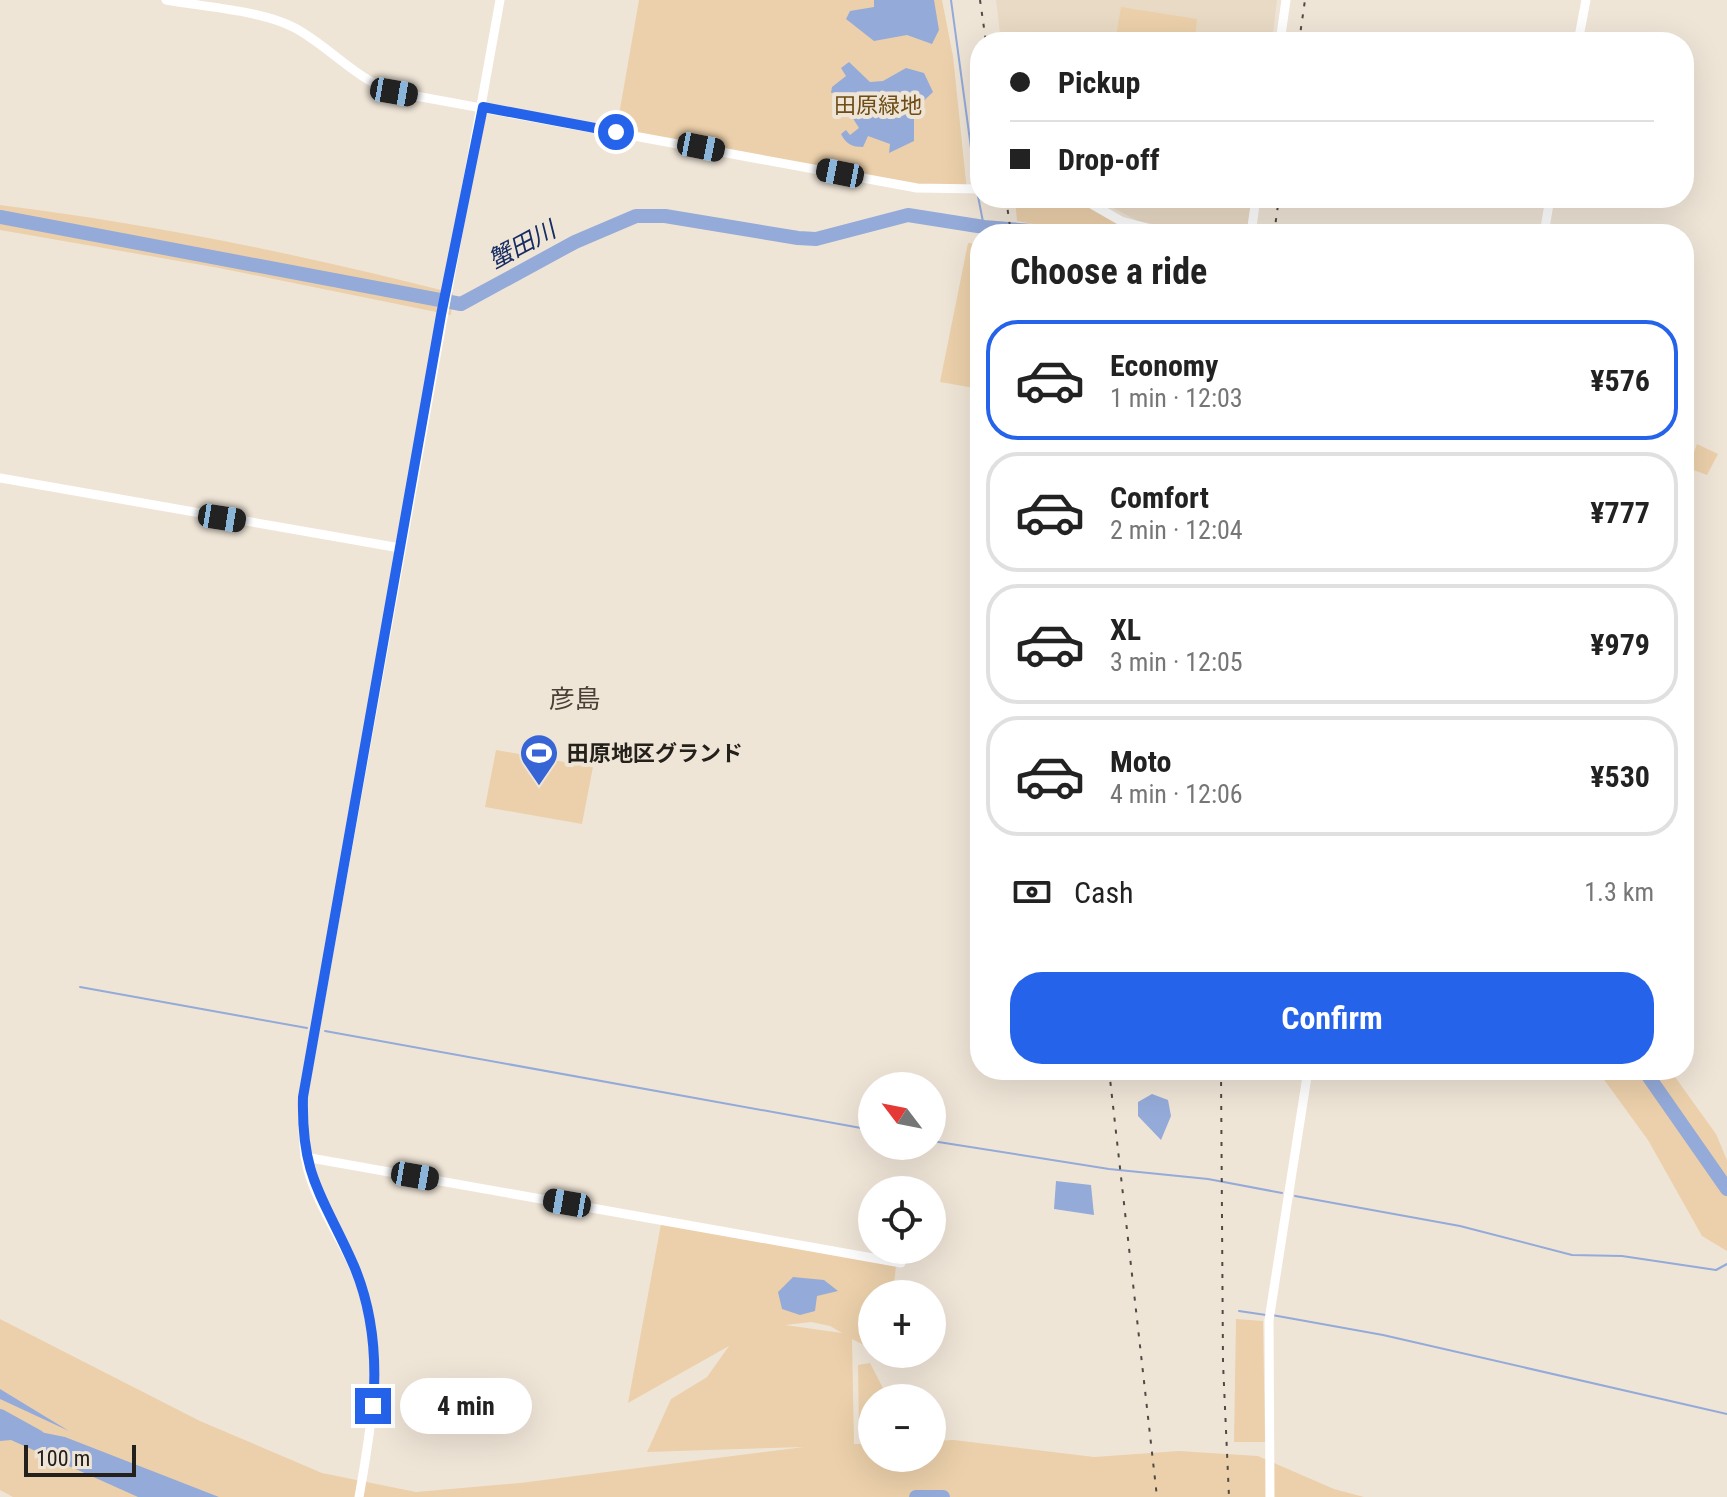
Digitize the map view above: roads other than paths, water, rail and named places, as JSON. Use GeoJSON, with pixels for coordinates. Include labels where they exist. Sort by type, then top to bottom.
{"type":"FeatureCollection","features":[{"type":"Feature","properties":{"kind":"street"},"geometry":{"type":"LineString","coordinates":[[166,0],[282,22],[379,87],[917,188],[970,191]]}},
{"type":"Feature","properties":{"kind":"street"},"geometry":{"type":"LineString","coordinates":[[359,1497],[373,1406],[374,1345],[358,1279],[323,1207],[305,1157],[303,1097],[500,0]]}},
{"type":"Feature","properties":{"kind":"street"},"geometry":{"type":"LineString","coordinates":[[1281,32],[1286,0]]}},
{"type":"Feature","properties":{"kind":"street"},"geometry":{"type":"LineString","coordinates":[[1580,32],[1586,0]]}},
{"type":"Feature","properties":{"kind":"street"},"geometry":{"type":"LineString","coordinates":[[1098,208],[1132,224]]}},
{"type":"Feature","properties":{"kind":"street"},"geometry":{"type":"LineString","coordinates":[[0,478],[400,548]]}},
{"type":"Feature","properties":{"kind":"street"},"geometry":{"type":"LineString","coordinates":[[1270,1497],[1273,1282],[1306,1080]]}},
{"type":"Feature","properties":{"kind":"street"},"geometry":{"type":"LineString","coordinates":[[305,1157],[858,1255]]}},
{"type":"Feature","properties":{"kind":"water"},"geometry":{"type":"Polygon","coordinates":[[[874,0],[934,0],[939,30],[932,44],[907,35],[874,41],[846,19],[850,11],[874,7],[874,0]]]}},
{"type":"Feature","properties":{"kind":"water"},"geometry":{"type":"Polygon","coordinates":[[[849,62],[870,82],[883,81],[906,68],[924,73],[933,92],[914,110],[914,141],[889,153],[890,144],[868,136],[863,147],[853,146],[845,140],[841,134],[846,130],[850,135],[859,128],[849,112],[838,118],[833,109],[843,102],[837,92],[831,93],[832,87],[846,76],[841,68],[849,62]]]}},
{"type":"Feature","properties":{"kind":"water"},"geometry":{"type":"Polygon","coordinates":[[[1152,1094],[1168,1100],[1171,1116],[1161,1140],[1138,1116],[1138,1102],[1152,1094]]]}},
{"type":"Feature","properties":{"kind":"water"},"geometry":{"type":"Polygon","coordinates":[[[1056,1181],[1091,1185],[1094,1215],[1054,1209],[1056,1181]]]}},
{"type":"Feature","properties":{"kind":"water"},"geometry":{"type":"Polygon","coordinates":[[[793,1277],[824,1280],[838,1291],[817,1296],[815,1311],[800,1315],[782,1309],[778,1292],[793,1277]]]}},
{"type":"Feature","properties":{"kind":"water"},"geometry":{"type":"Polygon","coordinates":[[[0,1389],[69,1431],[0,1399],[0,1389]]]}},
{"type":"Feature","properties":{"kind":"water"},"geometry":{"type":"Polygon","coordinates":[[[0,1424],[65,1437],[219,1497],[138,1497],[11,1440],[0,1441],[0,1424]]]}},
{"type":"Feature","properties":{"kind":"waterway"},"geometry":{"type":"LineString","coordinates":[[951,0],[970,141]]}},
{"type":"Feature","properties":{"kind":"waterway"},"geometry":{"type":"LineString","coordinates":[[980,208],[983,224]]}},
{"type":"Feature","properties":{"kind":"waterway","name":"蟹田川"},"geometry":{"type":"LineString","coordinates":[[0,217],[461,304],[575,242],[636,216],[665,216],[816,239],[908,215],[970,225]]}},
{"type":"Feature","properties":{"kind":"waterway"},"geometry":{"type":"LineString","coordinates":[[80,987],[307,1028]]}},
{"type":"Feature","properties":{"kind":"waterway"},"geometry":{"type":"LineString","coordinates":[[325,1031],[858,1127]]}},
{"type":"Feature","properties":{"kind":"waterway","name":"蟹田川"},"geometry":{"type":"LineString","coordinates":[[1651,1080],[1727,1189]]}},
{"type":"Feature","properties":{"kind":"waterway"},"geometry":{"type":"LineString","coordinates":[[946,1143],[1109,1169],[1208,1179],[1282,1193]]}},
{"type":"Feature","properties":{"kind":"waterway"},"geometry":{"type":"LineString","coordinates":[[1295,1196],[1460,1226],[1572,1255],[1622,1256],[1716,1270],[1727,1264]]}},
{"type":"Feature","properties":{"kind":"waterway"},"geometry":{"type":"LineString","coordinates":[[1239,1311],[1266,1315]]}},
{"type":"Feature","properties":{"kind":"waterway"},"geometry":{"type":"LineString","coordinates":[[1272,1315],[1383,1335],[1727,1414]]}},
{"type":"Feature","properties":{"kind":"waterway"},"geometry":{"type":"LineString","coordinates":[[0,1416],[38,1437]]}},
{"type":"Feature","properties":{"kind":"waterway"},"geometry":{"type":"LineString","coordinates":[[916,1497],[943,1497]]}},
{"type":"Feature","properties":{"kind":"railway"},"geometry":{"type":"LineString","coordinates":[[980,0],[985,32]]}},
{"type":"Feature","properties":{"kind":"railway"},"geometry":{"type":"LineString","coordinates":[[1300,32],[1305,0]]}},
{"type":"Feature","properties":{"kind":"railway"},"geometry":{"type":"LineString","coordinates":[[1007,208],[1010,224]]}},
{"type":"Feature","properties":{"kind":"railway"},"geometry":{"type":"LineString","coordinates":[[1275,224],[1278,208]]}},
{"type":"Feature","properties":{"kind":"railway"},"geometry":{"type":"LineString","coordinates":[[1110,1080],[1157,1497]]}},
{"type":"Feature","properties":{"kind":"railway"},"geometry":{"type":"LineString","coordinates":[[1221,1080],[1223,1363],[1229,1497]]}},
{"type":"Feature","properties":{"kind":"place","name":"田原地区グランド"},"geometry":{"type":"Point","coordinates":[539,787]}},
{"type":"Feature","properties":{"kind":"district","name":"彦島"},"geometry":{"type":"Point","coordinates":[575,699]}},
{"type":"Feature","properties":{"kind":"park label","name":"田原緑地"},"geometry":{"type":"Point","coordinates":[878,105]}}]}
